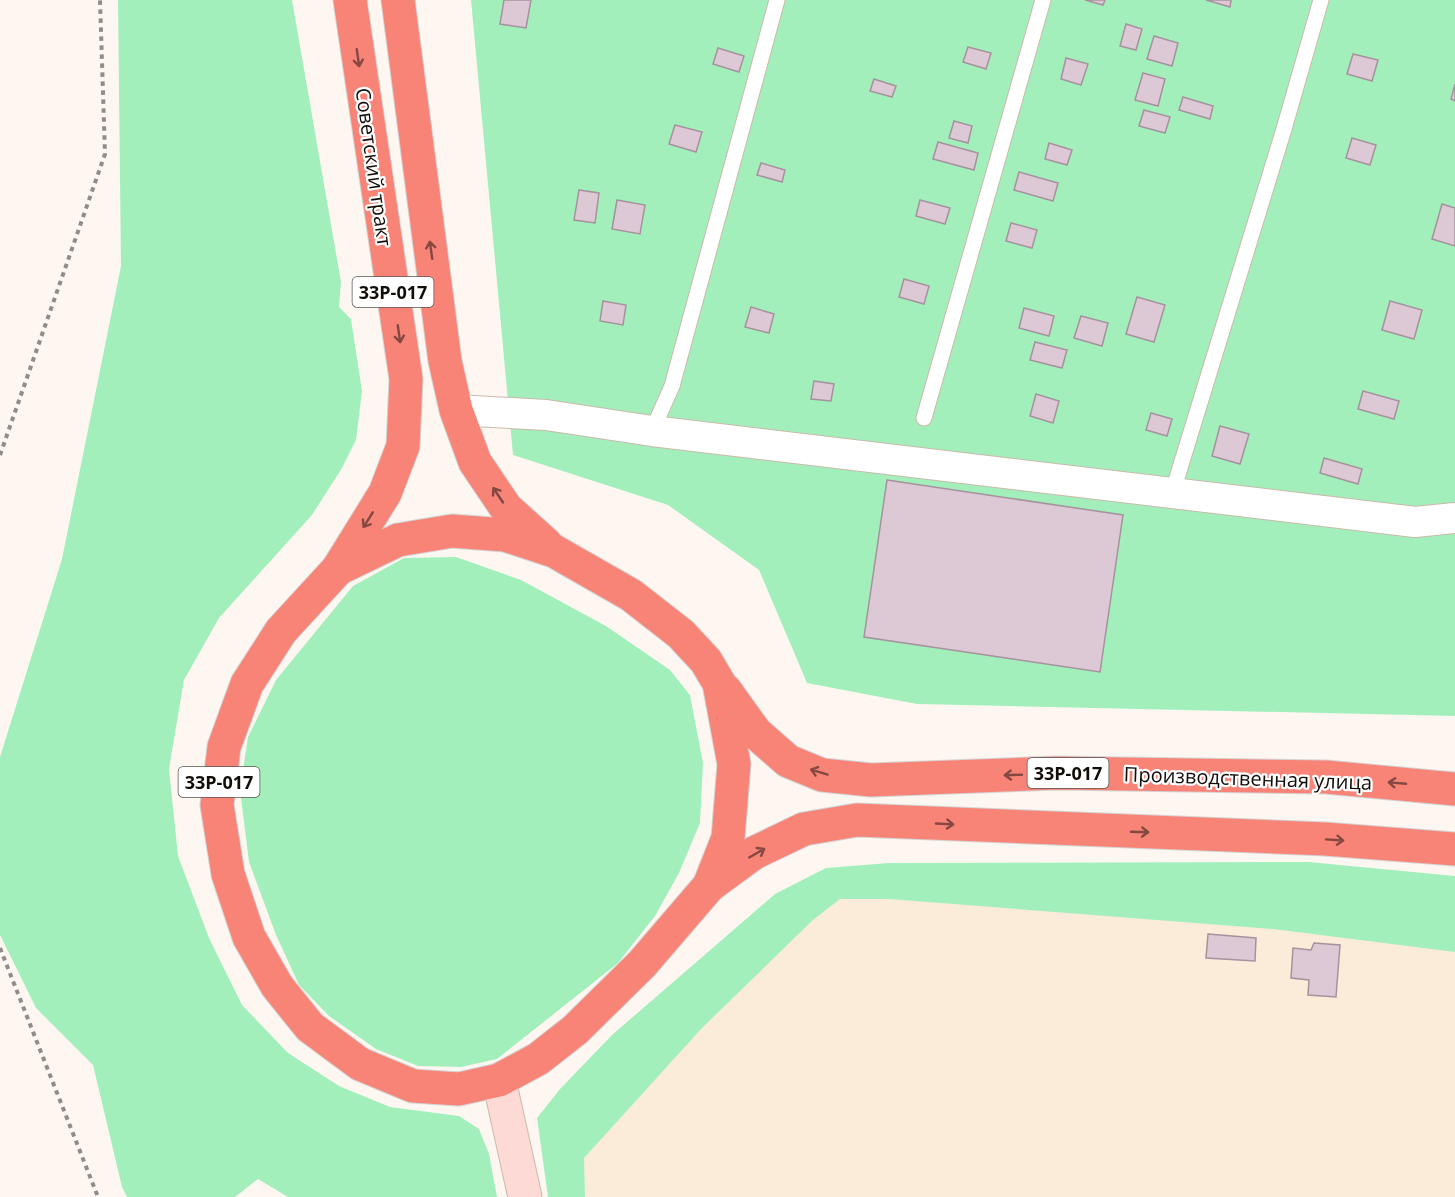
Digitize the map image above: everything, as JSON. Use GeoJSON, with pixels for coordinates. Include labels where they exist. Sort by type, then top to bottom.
{"type":"FeatureCollection","features":[{"type":"Feature","properties":{"kind":"highway","name":"Советский тракт"},"geometry":{"type":"LineString","coordinates":[[338,569],[385,493],[403,446],[406,379],[350,0]]}},
{"type":"Feature","properties":{"kind":"highway","name":"33Р-017"},"geometry":{"type":"LineString","coordinates":[[398,0],[445,361],[456,410],[475,462],[506,508],[554,551]]}},
{"type":"Feature","properties":{"kind":"highway","name":"33Р-017"},"geometry":{"type":"LineString","coordinates":[[709,886],[728,838],[734,764],[720,683],[706,661],[681,634],[631,595],[554,551],[505,535],[452,531],[398,540],[338,569],[281,631],[252,675],[224,747],[217,805],[228,874],[249,937],[277,986],[310,1028],[360,1064],[413,1086],[459,1089],[499,1080],[538,1059],[575,1030],[642,964],[709,886],[754,853],[804,829],[857,820],[1324,839],[1455,849]]}},
{"type":"Feature","properties":{"kind":"highway","name":"Производственная улица"},"geometry":{"type":"LineString","coordinates":[[720,683],[756,733],[788,760],[822,775],[871,780],[1056,773],[1314,777],[1455,789]]}},
{"type":"Feature","properties":{"kind":"main road"},"geometry":{"type":"LineString","coordinates":[[499,1080],[525,1197]]}},
{"type":"Feature","properties":{"kind":"street"},"geometry":{"type":"LineString","coordinates":[[456,410],[546,415],[652,430],[1415,522],[1455,518]]}},
{"type":"Feature","properties":{"kind":"lane"},"geometry":{"type":"LineString","coordinates":[[652,430],[672,386],[777,0]]}},
{"type":"Feature","properties":{"kind":"lane"},"geometry":{"type":"LineString","coordinates":[[924,418],[1043,0]]}},
{"type":"Feature","properties":{"kind":"lane"},"geometry":{"type":"LineString","coordinates":[[1172,494],[1284,129],[1321,0]]}},
{"type":"Feature","properties":{"kind":"path"},"geometry":{"type":"LineString","coordinates":[[0,455],[105,154],[100,0]]}},
{"type":"Feature","properties":{"kind":"path"},"geometry":{"type":"LineString","coordinates":[[0,948],[98,1197]]}},
{"type":"Feature","properties":{"kind":"shaded area"},"geometry":{"type":"Polygon","coordinates":[[[826,885],[1455,918],[1455,1197],[582,1197],[571,1129],[826,885]]]}},
{"type":"Feature","properties":{"kind":"green space"},"geometry":{"type":"Polygon","coordinates":[[[118,0],[292,0],[341,282],[339,307],[351,319],[362,391],[356,440],[342,468],[312,515],[219,618],[184,680],[169,769],[178,856],[209,938],[242,1005],[288,1053],[339,1086],[390,1107],[459,1116],[479,1129],[489,1154],[497,1197],[288,1197],[258,1179],[235,1197],[127,1197],[122,1187],[93,1065],[36,1008],[0,935],[0,757],[62,559],[121,266],[118,0]]]}},
{"type":"Feature","properties":{"kind":"green space"},"geometry":{"type":"Polygon","coordinates":[[[471,0],[1455,0],[1455,716],[917,704],[807,683],[759,570],[668,505],[513,455],[471,0]]]}},
{"type":"Feature","properties":{"kind":"green space"},"geometry":{"type":"Polygon","coordinates":[[[456,557],[521,580],[606,626],[670,670],[690,695],[703,763],[700,823],[679,873],[655,916],[618,963],[497,1059],[461,1067],[418,1066],[376,1049],[329,1016],[299,985],[276,935],[249,862],[240,790],[248,737],[276,680],[353,586],[404,558],[456,557]]]}},
{"type":"Feature","properties":{"kind":"green space"},"geometry":{"type":"Polygon","coordinates":[[[1309,862],[1455,876],[1455,952],[1273,929],[889,899],[840,899],[813,920],[702,1028],[584,1158],[585,1197],[548,1197],[537,1118],[560,1089],[612,1035],[775,894],[826,868],[889,863],[1309,862]]]}},
{"type":"Feature","properties":{"kind":"building"},"geometry":{"type":"Polygon","coordinates":[[[504,0],[531,0],[526,28],[500,24],[504,0]]]}},
{"type":"Feature","properties":{"kind":"building"},"geometry":{"type":"Polygon","coordinates":[[[1085,0],[1105,0],[1103,5],[1085,0]]]}},
{"type":"Feature","properties":{"kind":"building"},"geometry":{"type":"Polygon","coordinates":[[[1206,0],[1231,0],[1230,7],[1206,0]]]}},
{"type":"Feature","properties":{"kind":"building"},"geometry":{"type":"Polygon","coordinates":[[[1126,24],[1142,29],[1136,50],[1120,46],[1126,24]]]}},
{"type":"Feature","properties":{"kind":"building"},"geometry":{"type":"Polygon","coordinates":[[[1154,36],[1178,43],[1172,66],[1147,59],[1154,36]]]}},
{"type":"Feature","properties":{"kind":"building"},"geometry":{"type":"Polygon","coordinates":[[[968,47],[991,53],[986,69],[963,62],[968,47]]]}},
{"type":"Feature","properties":{"kind":"building"},"geometry":{"type":"Polygon","coordinates":[[[718,48],[744,56],[739,72],[713,64],[718,48]]]}},
{"type":"Feature","properties":{"kind":"building"},"geometry":{"type":"Polygon","coordinates":[[[1353,54],[1378,60],[1372,81],[1347,74],[1353,54]]]}},
{"type":"Feature","properties":{"kind":"building"},"geometry":{"type":"Polygon","coordinates":[[[1066,58],[1088,64],[1081,85],[1061,79],[1066,58]]]}},
{"type":"Feature","properties":{"kind":"building"},"geometry":{"type":"Polygon","coordinates":[[[1143,73],[1165,79],[1158,106],[1135,100],[1143,73]]]}},
{"type":"Feature","properties":{"kind":"building"},"geometry":{"type":"Polygon","coordinates":[[[874,79],[896,86],[892,97],[870,91],[874,79]]]}},
{"type":"Feature","properties":{"kind":"building"},"geometry":{"type":"Polygon","coordinates":[[[1455,84],[1455,101],[1451,99],[1455,84]]]}},
{"type":"Feature","properties":{"kind":"building"},"geometry":{"type":"Polygon","coordinates":[[[1183,97],[1213,106],[1210,119],[1179,110],[1183,97]]]}},
{"type":"Feature","properties":{"kind":"building"},"geometry":{"type":"Polygon","coordinates":[[[1144,110],[1170,117],[1165,133],[1139,126],[1144,110]]]}},
{"type":"Feature","properties":{"kind":"building"},"geometry":{"type":"Polygon","coordinates":[[[954,121],[972,126],[968,143],[949,138],[954,121]]]}},
{"type":"Feature","properties":{"kind":"building"},"geometry":{"type":"Polygon","coordinates":[[[675,125],[702,132],[696,152],[669,144],[675,125]]]}},
{"type":"Feature","properties":{"kind":"building"},"geometry":{"type":"Polygon","coordinates":[[[1352,138],[1376,145],[1370,165],[1346,158],[1352,138]]]}},
{"type":"Feature","properties":{"kind":"building"},"geometry":{"type":"Polygon","coordinates":[[[938,142],[978,153],[974,170],[933,159],[938,142]]]}},
{"type":"Feature","properties":{"kind":"building"},"geometry":{"type":"Polygon","coordinates":[[[1049,143],[1072,150],[1067,165],[1045,159],[1049,143]]]}},
{"type":"Feature","properties":{"kind":"building"},"geometry":{"type":"Polygon","coordinates":[[[761,163],[785,170],[782,182],[757,175],[761,163]]]}},
{"type":"Feature","properties":{"kind":"building"},"geometry":{"type":"Polygon","coordinates":[[[1019,172],[1058,183],[1053,201],[1014,190],[1019,172]]]}},
{"type":"Feature","properties":{"kind":"building"},"geometry":{"type":"Polygon","coordinates":[[[579,190],[599,193],[595,223],[574,220],[579,190]]]}},
{"type":"Feature","properties":{"kind":"building"},"geometry":{"type":"Polygon","coordinates":[[[617,200],[645,205],[640,234],[612,229],[617,200]]]}},
{"type":"Feature","properties":{"kind":"building"},"geometry":{"type":"Polygon","coordinates":[[[920,200],[950,208],[945,224],[916,216],[920,200]]]}},
{"type":"Feature","properties":{"kind":"building"},"geometry":{"type":"Polygon","coordinates":[[[1442,204],[1455,208],[1455,246],[1432,239],[1442,204]]]}},
{"type":"Feature","properties":{"kind":"building"},"geometry":{"type":"Polygon","coordinates":[[[1011,223],[1037,230],[1032,248],[1006,241],[1011,223]]]}},
{"type":"Feature","properties":{"kind":"building"},"geometry":{"type":"Polygon","coordinates":[[[904,279],[929,286],[924,304],[899,297],[904,279]]]}},
{"type":"Feature","properties":{"kind":"building"},"geometry":{"type":"Polygon","coordinates":[[[1137,297],[1165,305],[1154,342],[1126,334],[1137,297]]]}},
{"type":"Feature","properties":{"kind":"building"},"geometry":{"type":"Polygon","coordinates":[[[603,301],[626,305],[623,325],[600,321],[603,301]]]}},
{"type":"Feature","properties":{"kind":"building"},"geometry":{"type":"Polygon","coordinates":[[[1390,301],[1422,310],[1414,339],[1382,330],[1390,301]]]}},
{"type":"Feature","properties":{"kind":"building"},"geometry":{"type":"Polygon","coordinates":[[[751,307],[774,314],[769,333],[745,327],[751,307]]]}},
{"type":"Feature","properties":{"kind":"building"},"geometry":{"type":"Polygon","coordinates":[[[1024,308],[1054,316],[1049,336],[1019,328],[1024,308]]]}},
{"type":"Feature","properties":{"kind":"building"},"geometry":{"type":"Polygon","coordinates":[[[1081,316],[1108,323],[1102,346],[1074,338],[1081,316]]]}},
{"type":"Feature","properties":{"kind":"building"},"geometry":{"type":"Polygon","coordinates":[[[1035,342],[1067,350],[1062,368],[1030,360],[1035,342]]]}},
{"type":"Feature","properties":{"kind":"building"},"geometry":{"type":"Polygon","coordinates":[[[814,381],[834,384],[831,401],[811,399],[814,381]]]}},
{"type":"Feature","properties":{"kind":"building"},"geometry":{"type":"Polygon","coordinates":[[[1363,391],[1399,401],[1394,419],[1358,409],[1363,391]]]}},
{"type":"Feature","properties":{"kind":"building"},"geometry":{"type":"Polygon","coordinates":[[[1036,394],[1059,401],[1053,423],[1030,416],[1036,394]]]}},
{"type":"Feature","properties":{"kind":"building"},"geometry":{"type":"Polygon","coordinates":[[[1151,413],[1172,419],[1167,436],[1146,430],[1151,413]]]}},
{"type":"Feature","properties":{"kind":"building"},"geometry":{"type":"Polygon","coordinates":[[[1220,426],[1249,434],[1240,464],[1212,456],[1220,426]]]}},
{"type":"Feature","properties":{"kind":"building"},"geometry":{"type":"Polygon","coordinates":[[[1324,458],[1362,469],[1358,484],[1320,473],[1324,458]]]}},
{"type":"Feature","properties":{"kind":"building"},"geometry":{"type":"Polygon","coordinates":[[[887,480],[1123,515],[1100,672],[864,637],[887,480]]]}},
{"type":"Feature","properties":{"kind":"building"},"geometry":{"type":"Polygon","coordinates":[[[1208,934],[1256,938],[1255,961],[1206,958],[1208,934]]]}},
{"type":"Feature","properties":{"kind":"building"},"geometry":{"type":"Polygon","coordinates":[[[1314,943],[1340,945],[1336,997],[1308,995],[1309,980],[1291,978],[1293,948],[1311,950],[1314,943]]]}}]}
